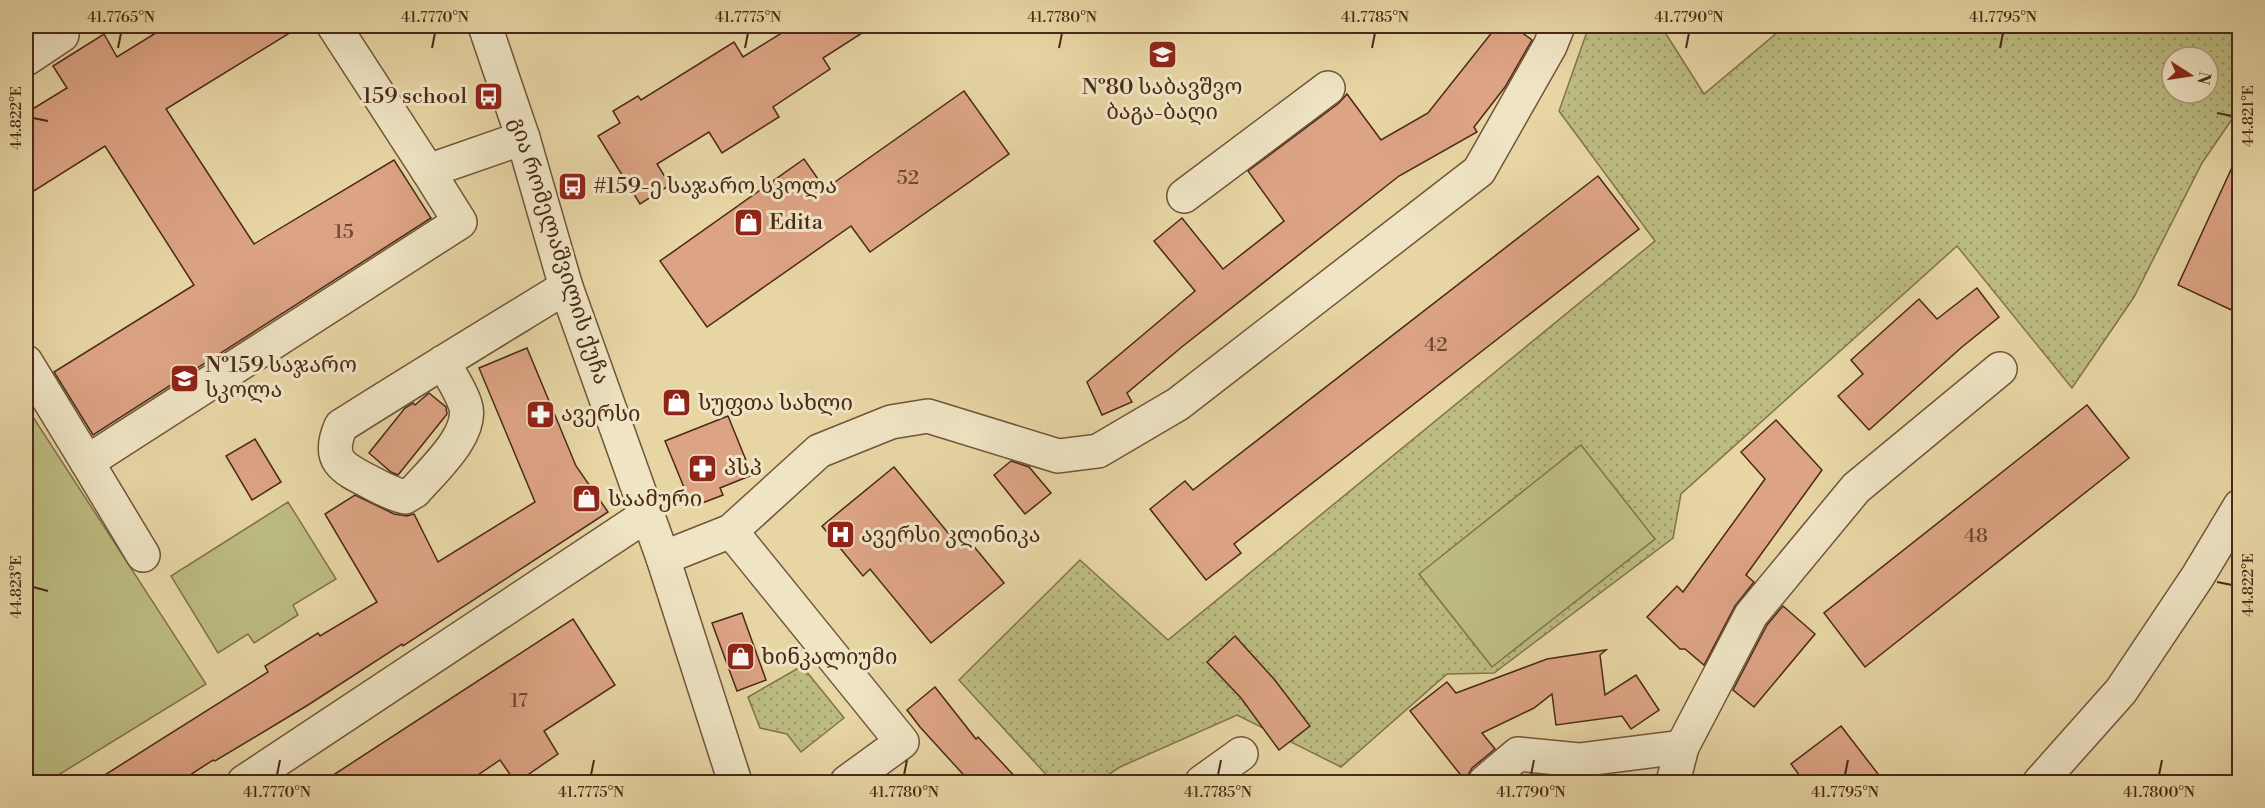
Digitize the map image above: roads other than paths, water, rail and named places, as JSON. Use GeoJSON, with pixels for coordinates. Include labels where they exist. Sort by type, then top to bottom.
{"type":"FeatureCollection","features":[{"type":"Feature","properties":{"kind":"street"},"geometry":{"type":"LineString","coordinates":[[87,462],[460,222],[334,26]]}},
{"type":"Feature","properties":{"kind":"street","name":"გია რომელაშვილის ქუჩა"},"geometry":{"type":"LineString","coordinates":[[485,26],[523,138],[566,287],[663,558],[735,783]]}},
{"type":"Feature","properties":{"kind":"street"},"geometry":{"type":"LineString","coordinates":[[663,558],[731,531],[819,451],[891,422],[928,416],[1058,456],[1098,451],[1178,404],[1479,171],[1550,46],[1558,26]]}},
{"type":"Feature","properties":{"kind":"street"},"geometry":{"type":"LineString","coordinates":[[26,59],[65,29]]}},
{"type":"Feature","properties":{"kind":"street"},"geometry":{"type":"LineString","coordinates":[[1184,196],[1328,88]]}},
{"type":"Feature","properties":{"kind":"street"},"geometry":{"type":"LineString","coordinates":[[428,171],[523,138]]}},
{"type":"Feature","properties":{"kind":"street"},"geometry":{"type":"LineString","coordinates":[[443,362],[566,287]]}},
{"type":"Feature","properties":{"kind":"street"},"geometry":{"type":"LineString","coordinates":[[26,362],[143,555]]}},
{"type":"Feature","properties":{"kind":"street"},"geometry":{"type":"LineString","coordinates":[[1673,783],[1682,747],[1750,615],[1865,480],[2000,369]]}},
{"type":"Feature","properties":{"kind":"street"},"geometry":{"type":"LineString","coordinates":[[2040,783],[2121,692],[2198,576],[2240,506]]}},
{"type":"Feature","properties":{"kind":"street"},"geometry":{"type":"LineString","coordinates":[[244,783],[648,514]]}},
{"type":"Feature","properties":{"kind":"street"},"geometry":{"type":"LineString","coordinates":[[731,531],[902,742],[847,783]]}},
{"type":"Feature","properties":{"kind":"street"},"geometry":{"type":"LineString","coordinates":[[1485,783],[1518,754],[1579,760],[1682,747]]}},
{"type":"Feature","properties":{"kind":"street"},"geometry":{"type":"LineString","coordinates":[[1202,783],[1240,754]]}},
{"type":"Feature","properties":{"kind":"place","name":"№80 საბავშვო ბაგა-ბაღი"},"geometry":{"type":"Point","coordinates":[1162,55]}},
{"type":"Feature","properties":{"kind":"place","name":"159 school"},"geometry":{"type":"Point","coordinates":[488,96]}},
{"type":"Feature","properties":{"kind":"place","name":"#159-ე საჯარო სკოლა"},"geometry":{"type":"Point","coordinates":[573,186]}},
{"type":"Feature","properties":{"kind":"place","name":"Edita"},"geometry":{"type":"Point","coordinates":[748,222]}},
{"type":"Feature","properties":{"kind":"place","name":"№159 საჯარო სკოლა"},"geometry":{"type":"Point","coordinates":[184,378]}},
{"type":"Feature","properties":{"kind":"place","name":"სუფთა სახლი"},"geometry":{"type":"Point","coordinates":[677,403]}},
{"type":"Feature","properties":{"kind":"place","name":"ავერსი"},"geometry":{"type":"Point","coordinates":[540,414]}},
{"type":"Feature","properties":{"kind":"place","name":"პსპ"},"geometry":{"type":"Point","coordinates":[703,468]}},
{"type":"Feature","properties":{"kind":"place","name":"საამური"},"geometry":{"type":"Point","coordinates":[587,499]}},
{"type":"Feature","properties":{"kind":"place","name":"ავერსი კლინიკა"},"geometry":{"type":"Point","coordinates":[840,535]}},
{"type":"Feature","properties":{"kind":"place","name":"ხინკალიუმი"},"geometry":{"type":"Point","coordinates":[740,657]}}]}
